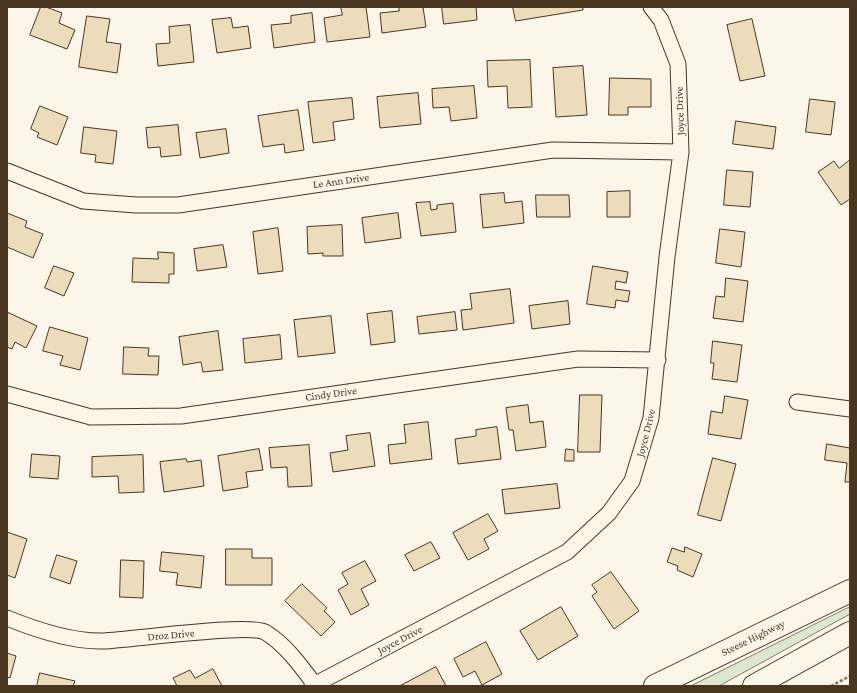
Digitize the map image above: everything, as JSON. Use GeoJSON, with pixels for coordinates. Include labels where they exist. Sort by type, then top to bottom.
{"type":"FeatureCollection","features":[{"type":"Feature","properties":{"kind":"highway","name":"Steese Highway"},"geometry":{"type":"LineString","coordinates":[[655,686],[850,590]]}},
{"type":"Feature","properties":{"kind":"highway"},"geometry":{"type":"LineString","coordinates":[[754,686],[850,633]]}},
{"type":"Feature","properties":{"kind":"street","name":"Joyce Drive"},"geometry":{"type":"LineString","coordinates":[[314,685],[567,552],[609,513],[632,481],[652,418],[667,257],[681,152],[678,64],[661,20],[651,7]]}},
{"type":"Feature","properties":{"kind":"street","name":"Le Ann Drive"},"geometry":{"type":"LineString","coordinates":[[7,170],[83,201],[136,205],[178,205],[553,150],[681,152]]}},
{"type":"Feature","properties":{"kind":"street","name":"Cindy Drive"},"geometry":{"type":"LineString","coordinates":[[7,394],[91,417],[181,416],[578,358],[658,360]]}},
{"type":"Feature","properties":{"kind":"street"},"geometry":{"type":"LineString","coordinates":[[798,402],[850,409]]}},
{"type":"Feature","properties":{"kind":"street","name":"Droz Drive"},"geometry":{"type":"LineString","coordinates":[[7,618],[32,628],[59,635],[102,641],[236,630],[264,632],[294,656],[314,685]]}},
{"type":"Feature","properties":{"kind":"path"},"geometry":{"type":"LineString","coordinates":[[831,686],[850,676]]}},
{"type":"Feature","properties":{"kind":"green space"},"geometry":{"type":"Polygon","coordinates":[[[850,607],[850,614],[719,686],[691,686],[850,607]]]}},
{"type":"Feature","properties":{"kind":"building"},"geometry":{"type":"Polygon","coordinates":[[[41,7],[46,7],[62,13],[59,23],[75,30],[67,49],[30,35],[41,7]]]}},
{"type":"Feature","properties":{"kind":"building"},"geometry":{"type":"Polygon","coordinates":[[[341,7],[366,7],[370,37],[327,42],[324,18],[342,15],[341,7]]]}},
{"type":"Feature","properties":{"kind":"building"},"geometry":{"type":"Polygon","coordinates":[[[399,7],[423,7],[426,27],[382,33],[380,13],[399,11],[399,7]]]}},
{"type":"Feature","properties":{"kind":"building"},"geometry":{"type":"Polygon","coordinates":[[[442,7],[476,7],[477,20],[444,24],[442,7]]]}},
{"type":"Feature","properties":{"kind":"building"},"geometry":{"type":"Polygon","coordinates":[[[513,7],[583,7],[583,10],[516,21],[513,7]]]}},
{"type":"Feature","properties":{"kind":"building"},"geometry":{"type":"Polygon","coordinates":[[[312,13],[315,42],[274,48],[271,25],[291,23],[291,16],[312,13]]]}},
{"type":"Feature","properties":{"kind":"building"},"geometry":{"type":"Polygon","coordinates":[[[87,16],[110,19],[106,42],[121,44],[117,73],[79,67],[87,16]]]}},
{"type":"Feature","properties":{"kind":"building"},"geometry":{"type":"Polygon","coordinates":[[[231,18],[233,28],[248,26],[251,48],[217,53],[212,20],[231,18]]]}},
{"type":"Feature","properties":{"kind":"building"},"geometry":{"type":"Polygon","coordinates":[[[752,19],[765,76],[740,81],[727,25],[752,19]]]}},
{"type":"Feature","properties":{"kind":"building"},"geometry":{"type":"Polygon","coordinates":[[[190,25],[194,62],[158,66],[156,44],[170,43],[169,27],[190,25]]]}},
{"type":"Feature","properties":{"kind":"building"},"geometry":{"type":"Polygon","coordinates":[[[530,60],[532,107],[508,108],[507,86],[488,87],[487,61],[530,60]]]}},
{"type":"Feature","properties":{"kind":"building"},"geometry":{"type":"Polygon","coordinates":[[[583,66],[587,115],[556,117],[553,68],[583,66]]]}},
{"type":"Feature","properties":{"kind":"building"},"geometry":{"type":"Polygon","coordinates":[[[610,78],[651,79],[651,107],[628,107],[628,115],[609,115],[610,78]]]}},
{"type":"Feature","properties":{"kind":"building"},"geometry":{"type":"Polygon","coordinates":[[[474,86],[477,118],[451,121],[449,107],[433,108],[432,89],[474,86]]]}},
{"type":"Feature","properties":{"kind":"building"},"geometry":{"type":"Polygon","coordinates":[[[418,93],[421,124],[380,128],[377,97],[418,93]]]}},
{"type":"Feature","properties":{"kind":"building"},"geometry":{"type":"Polygon","coordinates":[[[352,98],[354,119],[333,122],[335,140],[313,143],[308,102],[352,98]]]}},
{"type":"Feature","properties":{"kind":"building"},"geometry":{"type":"Polygon","coordinates":[[[810,99],[835,102],[831,135],[806,132],[810,99]]]}},
{"type":"Feature","properties":{"kind":"building"},"geometry":{"type":"Polygon","coordinates":[[[40,106],[68,117],[57,145],[37,137],[39,133],[31,129],[40,106]]]}},
{"type":"Feature","properties":{"kind":"building"},"geometry":{"type":"Polygon","coordinates":[[[298,110],[304,150],[285,153],[284,144],[263,147],[258,116],[298,110]]]}},
{"type":"Feature","properties":{"kind":"building"},"geometry":{"type":"Polygon","coordinates":[[[736,121],[776,127],[773,149],[733,144],[736,121]]]}},
{"type":"Feature","properties":{"kind":"building"},"geometry":{"type":"Polygon","coordinates":[[[178,125],[181,155],[161,157],[160,147],[148,148],[146,128],[178,125]]]}},
{"type":"Feature","properties":{"kind":"building"},"geometry":{"type":"Polygon","coordinates":[[[84,127],[117,131],[113,164],[95,162],[96,155],[81,153],[84,127]]]}},
{"type":"Feature","properties":{"kind":"building"},"geometry":{"type":"Polygon","coordinates":[[[226,129],[229,153],[200,158],[196,133],[226,129]]]}},
{"type":"Feature","properties":{"kind":"building"},"geometry":{"type":"Polygon","coordinates":[[[850,160],[850,199],[841,205],[818,172],[834,161],[839,168],[850,160]]]}},
{"type":"Feature","properties":{"kind":"building"},"geometry":{"type":"Polygon","coordinates":[[[727,170],[753,172],[750,207],[724,205],[727,170]]]}},
{"type":"Feature","properties":{"kind":"building"},"geometry":{"type":"Polygon","coordinates":[[[630,191],[630,217],[607,217],[607,192],[630,191]]]}},
{"type":"Feature","properties":{"kind":"building"},"geometry":{"type":"Polygon","coordinates":[[[504,193],[505,203],[522,201],[524,223],[483,228],[480,195],[504,193]]]}},
{"type":"Feature","properties":{"kind":"building"},"geometry":{"type":"Polygon","coordinates":[[[536,195],[569,195],[570,217],[537,217],[536,195]]]}},
{"type":"Feature","properties":{"kind":"building"},"geometry":{"type":"Polygon","coordinates":[[[430,202],[431,210],[437,209],[437,205],[453,203],[456,232],[421,236],[416,203],[430,202]]]}},
{"type":"Feature","properties":{"kind":"building"},"geometry":{"type":"Polygon","coordinates":[[[7,213],[27,221],[25,227],[43,234],[33,258],[7,247],[7,213]]]}},
{"type":"Feature","properties":{"kind":"building"},"geometry":{"type":"Polygon","coordinates":[[[398,213],[401,238],[365,243],[362,218],[398,213]]]}},
{"type":"Feature","properties":{"kind":"building"},"geometry":{"type":"Polygon","coordinates":[[[342,225],[343,256],[323,256],[323,253],[308,254],[307,227],[342,225]]]}},
{"type":"Feature","properties":{"kind":"building"},"geometry":{"type":"Polygon","coordinates":[[[278,228],[283,271],[258,274],[253,232],[278,228]]]}},
{"type":"Feature","properties":{"kind":"building"},"geometry":{"type":"Polygon","coordinates":[[[720,229],[745,232],[741,267],[716,263],[720,229]]]}},
{"type":"Feature","properties":{"kind":"building"},"geometry":{"type":"Polygon","coordinates":[[[223,245],[227,267],[197,271],[194,249],[223,245]]]}},
{"type":"Feature","properties":{"kind":"building"},"geometry":{"type":"Polygon","coordinates":[[[158,252],[174,253],[174,274],[169,274],[169,283],[132,282],[133,258],[158,259],[158,252]]]}},
{"type":"Feature","properties":{"kind":"building"},"geometry":{"type":"Polygon","coordinates":[[[54,266],[74,273],[64,296],[45,288],[54,266]]]}},
{"type":"Feature","properties":{"kind":"building"},"geometry":{"type":"Polygon","coordinates":[[[593,266],[628,272],[626,283],[616,281],[615,289],[630,291],[628,302],[616,300],[615,308],[587,304],[593,266]]]}},
{"type":"Feature","properties":{"kind":"building"},"geometry":{"type":"Polygon","coordinates":[[[726,278],[748,281],[743,322],[713,318],[716,296],[724,297],[726,278]]]}},
{"type":"Feature","properties":{"kind":"building"},"geometry":{"type":"Polygon","coordinates":[[[510,289],[514,323],[463,330],[461,310],[472,309],[470,294],[510,289]]]}},
{"type":"Feature","properties":{"kind":"building"},"geometry":{"type":"Polygon","coordinates":[[[568,301],[570,324],[532,329],[529,306],[568,301]]]}},
{"type":"Feature","properties":{"kind":"building"},"geometry":{"type":"Polygon","coordinates":[[[392,311],[395,342],[371,345],[367,314],[392,311]]]}},
{"type":"Feature","properties":{"kind":"building"},"geometry":{"type":"Polygon","coordinates":[[[7,312],[37,326],[26,348],[15,342],[12,349],[7,347],[7,312]]]}},
{"type":"Feature","properties":{"kind":"building"},"geometry":{"type":"Polygon","coordinates":[[[455,312],[457,330],[419,334],[417,317],[455,312]]]}},
{"type":"Feature","properties":{"kind":"building"},"geometry":{"type":"Polygon","coordinates":[[[331,316],[335,353],[298,357],[294,320],[331,316]]]}},
{"type":"Feature","properties":{"kind":"building"},"geometry":{"type":"Polygon","coordinates":[[[50,327],[88,338],[80,370],[60,365],[63,356],[43,351],[50,327]]]}},
{"type":"Feature","properties":{"kind":"building"},"geometry":{"type":"Polygon","coordinates":[[[218,331],[223,370],[203,372],[201,362],[183,365],[179,337],[218,331]]]}},
{"type":"Feature","properties":{"kind":"building"},"geometry":{"type":"Polygon","coordinates":[[[280,335],[282,359],[245,363],[243,339],[280,335]]]}},
{"type":"Feature","properties":{"kind":"building"},"geometry":{"type":"Polygon","coordinates":[[[713,341],[742,345],[737,382],[712,379],[714,363],[711,363],[713,341]]]}},
{"type":"Feature","properties":{"kind":"building"},"geometry":{"type":"Polygon","coordinates":[[[124,347],[149,348],[148,356],[159,356],[158,375],[123,374],[124,347]]]}},
{"type":"Feature","properties":{"kind":"building"},"geometry":{"type":"Polygon","coordinates":[[[580,395],[602,395],[600,452],[578,452],[580,395]]]}},
{"type":"Feature","properties":{"kind":"building"},"geometry":{"type":"Polygon","coordinates":[[[725,396],[748,400],[741,439],[708,434],[711,411],[722,413],[725,396]]]}},
{"type":"Feature","properties":{"kind":"building"},"geometry":{"type":"Polygon","coordinates":[[[528,405],[530,423],[543,421],[546,447],[516,451],[513,430],[509,430],[506,408],[528,405]]]}},
{"type":"Feature","properties":{"kind":"building"},"geometry":{"type":"Polygon","coordinates":[[[428,422],[432,459],[390,464],[388,445],[406,443],[404,425],[428,422]]]}},
{"type":"Feature","properties":{"kind":"building"},"geometry":{"type":"Polygon","coordinates":[[[497,427],[501,459],[458,464],[455,439],[476,436],[476,430],[497,427]]]}},
{"type":"Feature","properties":{"kind":"building"},"geometry":{"type":"Polygon","coordinates":[[[370,433],[375,466],[333,472],[330,453],[348,450],[346,436],[370,433]]]}},
{"type":"Feature","properties":{"kind":"building"},"geometry":{"type":"Polygon","coordinates":[[[827,444],[850,448],[850,482],[845,482],[847,463],[825,460],[827,444]]]}},
{"type":"Feature","properties":{"kind":"building"},"geometry":{"type":"Polygon","coordinates":[[[309,445],[312,486],[288,487],[287,467],[271,468],[269,448],[309,445]]]}},
{"type":"Feature","properties":{"kind":"building"},"geometry":{"type":"Polygon","coordinates":[[[259,449],[263,470],[246,472],[248,487],[223,491],[218,456],[259,449]]]}},
{"type":"Feature","properties":{"kind":"building"},"geometry":{"type":"Polygon","coordinates":[[[566,449],[574,450],[574,461],[565,461],[566,449]]]}},
{"type":"Feature","properties":{"kind":"building"},"geometry":{"type":"Polygon","coordinates":[[[32,454],[60,456],[58,479],[30,477],[32,454]]]}},
{"type":"Feature","properties":{"kind":"building"},"geometry":{"type":"Polygon","coordinates":[[[143,455],[144,492],[119,493],[118,476],[92,477],[92,457],[143,455]]]}},
{"type":"Feature","properties":{"kind":"building"},"geometry":{"type":"Polygon","coordinates":[[[713,458],[736,464],[721,521],[698,515],[713,458]]]}},
{"type":"Feature","properties":{"kind":"building"},"geometry":{"type":"Polygon","coordinates":[[[186,459],[187,462],[201,460],[204,486],[164,492],[160,462],[186,459]]]}},
{"type":"Feature","properties":{"kind":"building"},"geometry":{"type":"Polygon","coordinates":[[[557,484],[560,508],[505,514],[502,490],[557,484]]]}},
{"type":"Feature","properties":{"kind":"building"},"geometry":{"type":"Polygon","coordinates":[[[488,514],[498,531],[484,539],[489,549],[468,560],[453,533],[488,514]]]}},
{"type":"Feature","properties":{"kind":"building"},"geometry":{"type":"Polygon","coordinates":[[[7,532],[27,539],[15,578],[7,575],[7,532]]]}},
{"type":"Feature","properties":{"kind":"building"},"geometry":{"type":"Polygon","coordinates":[[[431,542],[440,558],[414,571],[405,555],[431,542]]]}},
{"type":"Feature","properties":{"kind":"building"},"geometry":{"type":"Polygon","coordinates":[[[685,547],[702,554],[693,577],[677,570],[678,566],[667,562],[672,548],[684,552],[685,547]]]}},
{"type":"Feature","properties":{"kind":"building"},"geometry":{"type":"Polygon","coordinates":[[[226,549],[252,549],[252,558],[272,558],[272,585],[226,585],[226,549]]]}},
{"type":"Feature","properties":{"kind":"building"},"geometry":{"type":"Polygon","coordinates":[[[162,552],[204,556],[201,588],[176,585],[178,573],[160,571],[162,552]]]}},
{"type":"Feature","properties":{"kind":"building"},"geometry":{"type":"Polygon","coordinates":[[[57,555],[77,561],[70,584],[50,577],[57,555]]]}},
{"type":"Feature","properties":{"kind":"building"},"geometry":{"type":"Polygon","coordinates":[[[121,560],[144,561],[143,598],[120,597],[121,560]]]}},
{"type":"Feature","properties":{"kind":"building"},"geometry":{"type":"Polygon","coordinates":[[[365,561],[376,581],[361,589],[369,605],[351,615],[338,590],[348,584],[342,573],[365,561]]]}},
{"type":"Feature","properties":{"kind":"building"},"geometry":{"type":"Polygon","coordinates":[[[611,572],[639,611],[614,629],[592,596],[597,592],[592,585],[611,572]]]}},
{"type":"Feature","properties":{"kind":"building"},"geometry":{"type":"Polygon","coordinates":[[[302,584],[327,608],[324,611],[335,622],[321,636],[285,601],[302,584]]]}},
{"type":"Feature","properties":{"kind":"building"},"geometry":{"type":"Polygon","coordinates":[[[561,607],[578,636],[538,660],[520,631],[561,607]]]}},
{"type":"Feature","properties":{"kind":"building"},"geometry":{"type":"Polygon","coordinates":[[[486,642],[502,674],[482,685],[475,671],[463,677],[454,659],[486,642]]]}},
{"type":"Feature","properties":{"kind":"building"},"geometry":{"type":"Polygon","coordinates":[[[7,653],[16,656],[10,678],[7,677],[7,653]]]}},
{"type":"Feature","properties":{"kind":"building"},"geometry":{"type":"Polygon","coordinates":[[[436,667],[446,686],[400,686],[436,667]]]}},
{"type":"Feature","properties":{"kind":"building"},"geometry":{"type":"Polygon","coordinates":[[[213,669],[222,686],[177,686],[173,678],[190,670],[195,678],[213,669]]]}},
{"type":"Feature","properties":{"kind":"building"},"geometry":{"type":"Polygon","coordinates":[[[40,673],[75,681],[73,686],[37,686],[40,673]]]}}]}
